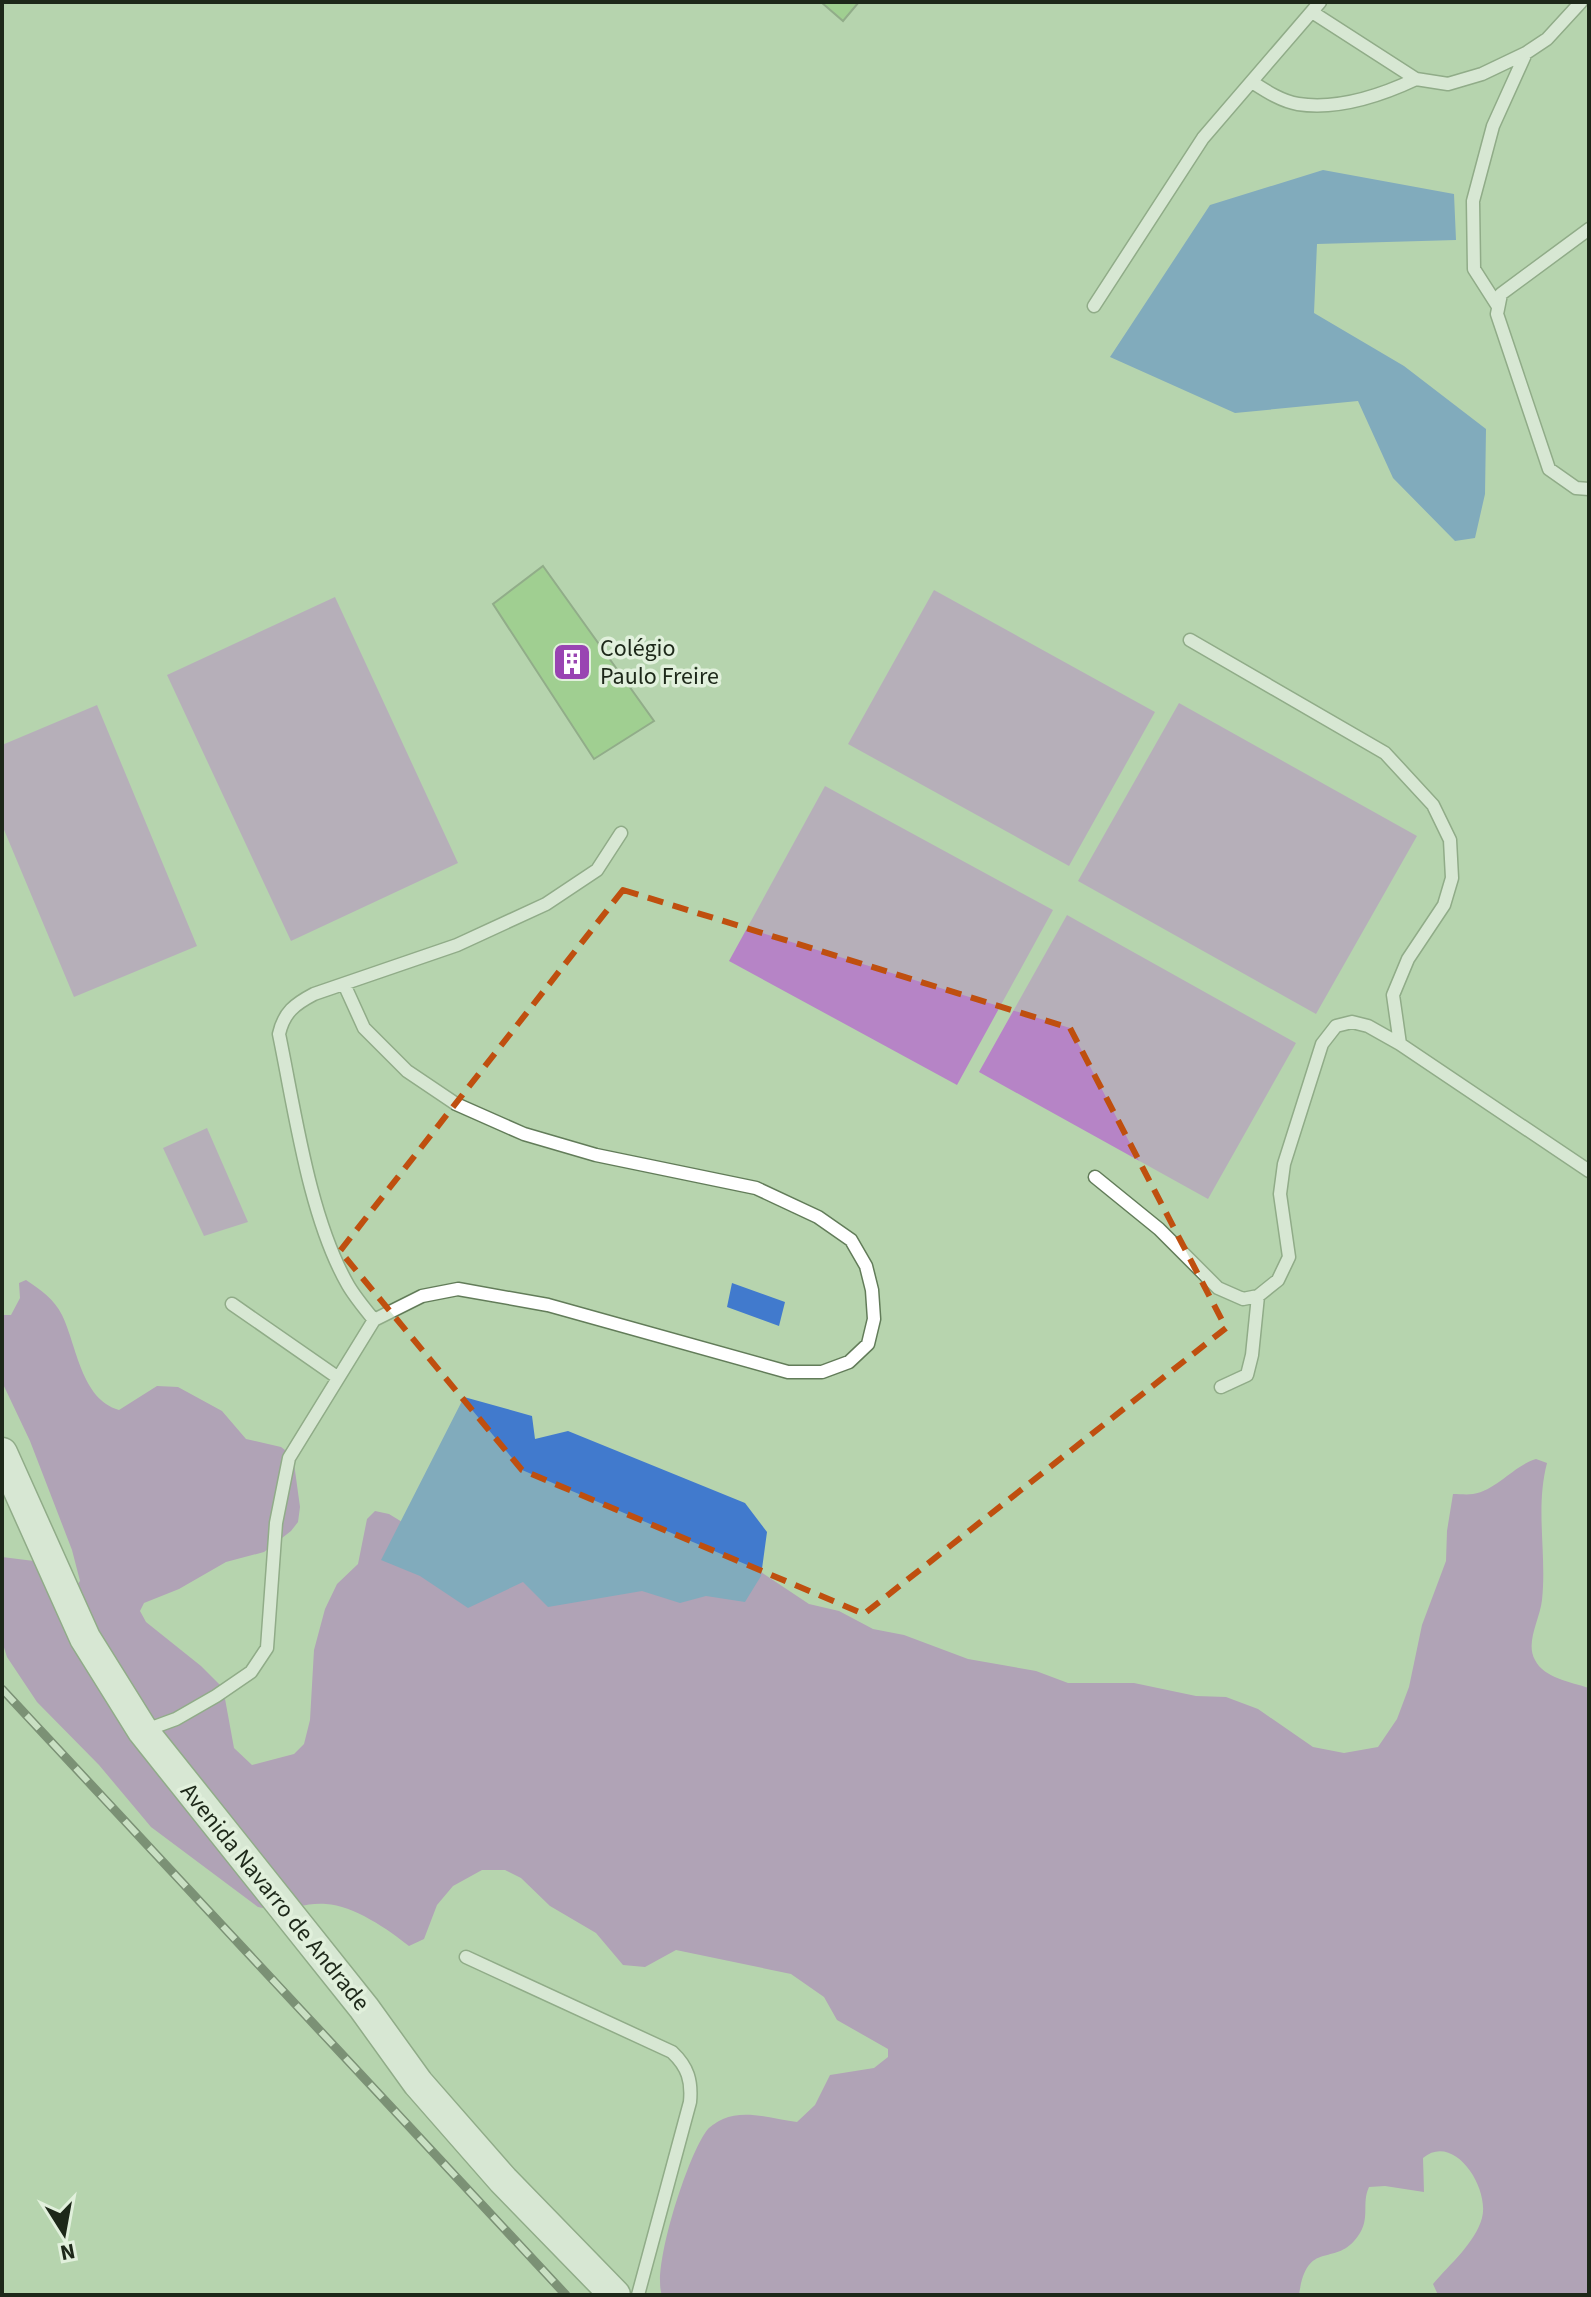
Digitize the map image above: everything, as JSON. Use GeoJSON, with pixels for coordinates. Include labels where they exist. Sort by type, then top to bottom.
{"type":"FeatureCollection","features":[{"type":"Feature","properties":{"kind":"street","name":"Avenida Navarro de Andrade"},"geometry":{"type":"LineString","coordinates":[[2,1453],[85,1638],[143,1731],[355,1997],[418,2083],[503,2180],[615,2295]]}},
{"type":"Feature","properties":{"kind":"lane"},"geometry":{"type":"LineString","coordinates":[[1094,306],[1203,138],[1316,7],[1416,79],[1448,84],[1482,74],[1526,53],[1547,39],[1581,2]]}},
{"type":"Feature","properties":{"kind":"lane"},"geometry":{"type":"LineString","coordinates":[[1497,305],[1474,269],[1473,201],[1493,126],[1526,53]]}},
{"type":"Feature","properties":{"kind":"lane"},"geometry":{"type":"LineString","coordinates":[[1252,82],[1274,95],[1298,103],[1323,104],[1394,90],[1416,79]]}},
{"type":"Feature","properties":{"kind":"lane"},"geometry":{"type":"LineString","coordinates":[[1589,229],[1501,294],[1497,305],[1497,314],[1549,469],[1576,488],[1589,489]]}},
{"type":"Feature","properties":{"kind":"lane"},"geometry":{"type":"LineString","coordinates":[[1190,640],[1385,753],[1433,805],[1450,840],[1452,878],[1444,905],[1408,959],[1393,995],[1400,1044]]}},
{"type":"Feature","properties":{"kind":"lane"},"geometry":{"type":"LineString","coordinates":[[374,1320],[348,1285],[323,1229],[300,1138],[279,1034],[282,1020],[294,1005],[344,984],[457,945],[546,904],[597,870],[621,833]]}},
{"type":"Feature","properties":{"kind":"lane"},"geometry":{"type":"LineString","coordinates":[[143,1731],[176,1719],[216,1696],[251,1672],[267,1648],[276,1523],[289,1458],[374,1320],[422,1296],[458,1289],[548,1305],[788,1372],[822,1372],[849,1362],[868,1344],[874,1319],[866,1266],[851,1240],[818,1217],[756,1188],[596,1155],[524,1134],[456,1104],[407,1071],[364,1028],[344,984]]}},
{"type":"Feature","properties":{"kind":"lane"},"geometry":{"type":"LineString","coordinates":[[1095,1177],[1159,1229],[1218,1288],[1243,1299],[1258,1296],[1278,1280],[1289,1257],[1280,1194],[1284,1164],[1322,1044],[1336,1026],[1352,1022],[1368,1026],[1400,1044],[1589,1171]]}},
{"type":"Feature","properties":{"kind":"lane"},"geometry":{"type":"LineString","coordinates":[[1221,1387],[1247,1375],[1258,1296]]}},
{"type":"Feature","properties":{"kind":"lane"},"geometry":{"type":"LineString","coordinates":[[232,1304],[337,1377]]}},
{"type":"Feature","properties":{"kind":"lane"},"geometry":{"type":"LineString","coordinates":[[466,1957],[672,2052],[687,2072],[692,2083],[690,2102],[638,2295]]}},
{"type":"Feature","properties":{"kind":"highlighted area"},"geometry":{"type":"Polygon","coordinates":[[[623,890],[1070,1028],[1226,1328],[864,1614],[522,1470],[340,1251],[623,890]]]}},
{"type":"Feature","properties":{"kind":"shaded area"},"geometry":{"type":"Polygon","coordinates":[[[934,590],[1155,712],[1069,866],[848,744],[934,590]]]}},
{"type":"Feature","properties":{"kind":"shaded area"},"geometry":{"type":"Polygon","coordinates":[[[335,597],[458,863],[291,941],[167,675],[335,597]]]}},
{"type":"Feature","properties":{"kind":"shaded area"},"geometry":{"type":"Polygon","coordinates":[[[1179,703],[1417,836],[1316,1014],[1078,881],[1179,703]]]}},
{"type":"Feature","properties":{"kind":"shaded area"},"geometry":{"type":"Polygon","coordinates":[[[97,705],[197,946],[74,997],[2,825],[2,745],[97,705]]]}},
{"type":"Feature","properties":{"kind":"shaded area"},"geometry":{"type":"Polygon","coordinates":[[[825,786],[1053,910],[957,1085],[729,961],[825,786]]]}},
{"type":"Feature","properties":{"kind":"shaded area"},"geometry":{"type":"Polygon","coordinates":[[[1067,915],[1296,1043],[1208,1199],[979,1072],[1067,915]]]}},
{"type":"Feature","properties":{"kind":"shaded area"},"geometry":{"type":"Polygon","coordinates":[[[207,1128],[248,1222],[204,1236],[163,1148],[207,1128]]]}},
{"type":"Feature","properties":{"kind":"shaded area"},"geometry":{"type":"Polygon","coordinates":[[[26,1280],[47,1295],[59,1309],[88,1383],[106,1404],[119,1410],[157,1386],[178,1387],[222,1411],[246,1439],[281,1447],[293,1456],[300,1507],[298,1522],[291,1531],[264,1552],[226,1562],[179,1589],[144,1603],[140,1611],[146,1622],[223,1688],[234,1748],[252,1765],[294,1754],[304,1744],[310,1720],[314,1650],[325,1609],[337,1584],[358,1564],[367,1519],[375,1511],[389,1514],[430,1539],[752,1566],[809,1604],[839,1611],[873,1629],[904,1635],[968,1659],[1036,1671],[1068,1683],[1134,1683],[1196,1696],[1226,1697],[1258,1709],[1313,1747],[1344,1753],[1378,1747],[1397,1719],[1409,1687],[1422,1625],[1446,1561],[1453,1494],[1482,1492],[1536,1459],[1547,1463],[1541,1514],[1542,1600],[1532,1639],[1532,1653],[1539,1666],[1551,1675],[1589,1688],[1589,2295],[1438,2295],[1433,2284],[1474,2236],[1482,2218],[1483,2206],[1481,2192],[1467,2167],[1446,2152],[1435,2152],[1423,2158],[1424,2192],[1385,2186],[1369,2187],[1364,2223],[1358,2236],[1349,2246],[1323,2256],[1308,2266],[1299,2295],[662,2295],[662,2261],[674,2210],[691,2161],[708,2129],[723,2119],[741,2115],[797,2122],[815,2105],[830,2075],[874,2068],[888,2057],[888,2049],[837,2020],[824,1997],[791,1974],[676,1950],[645,1967],[623,1965],[596,1933],[550,1906],[521,1878],[505,1870],[482,1870],[453,1886],[437,1905],[424,1939],[409,1946],[370,1919],[336,1905],[278,1909],[258,1907],[151,1827],[99,1765],[37,1702],[7,1657],[2,1641],[2,1557],[34,1561],[77,1585],[80,1581],[72,1550],[30,1441],[2,1382],[2,1315],[11,1315],[20,1298],[19,1283],[26,1280]]]}},
{"type":"Feature","properties":{"kind":"water"},"geometry":{"type":"Polygon","coordinates":[[[1323,170],[1454,194],[1456,240],[1317,244],[1314,313],[1404,366],[1486,429],[1485,494],[1475,538],[1455,541],[1393,478],[1358,401],[1235,413],[1110,357],[1210,205],[1323,170]]]}},
{"type":"Feature","properties":{"kind":"water"},"geometry":{"type":"Polygon","coordinates":[[[732,1283],[785,1302],[779,1326],[727,1307],[732,1283]]]}},
{"type":"Feature","properties":{"kind":"water"},"geometry":{"type":"Polygon","coordinates":[[[464,1397],[532,1416],[535,1439],[568,1431],[745,1503],[767,1532],[761,1576],[745,1602],[706,1596],[680,1603],[642,1591],[548,1607],[523,1582],[468,1608],[420,1576],[381,1560],[464,1397]]]}},
{"type":"Feature","properties":{"kind":"building"},"geometry":{"type":"Polygon","coordinates":[[[821,2],[859,2],[843,21],[821,2]]]}},
{"type":"Feature","properties":{"kind":"building","name":"Colégio Paulo Freire"},"geometry":{"type":"Polygon","coordinates":[[[543,566],[654,721],[594,759],[493,604],[543,566]]]}},
{"type":"Feature","properties":{"kind":"railway"},"geometry":{"type":"LineString","coordinates":[[2,1689],[566,2295]]}},
{"type":"Feature","properties":{"kind":"place","name":"Colégio Paulo Freire"},"geometry":{"type":"Point","coordinates":[572,662]}}]}
